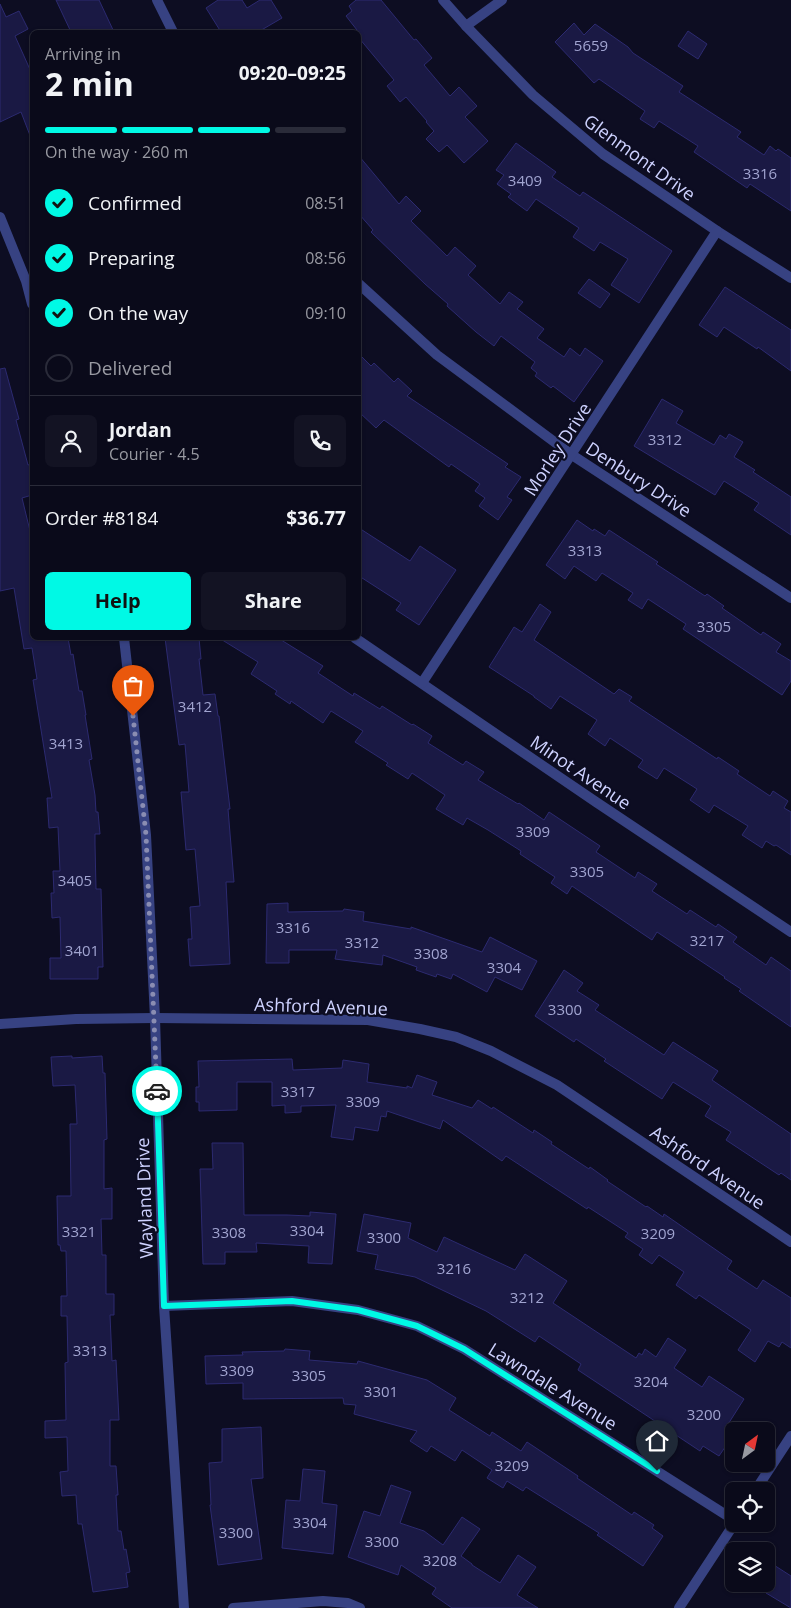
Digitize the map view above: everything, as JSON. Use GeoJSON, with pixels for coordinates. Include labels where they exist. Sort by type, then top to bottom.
{"type":"FeatureCollection","features":[{"type":"Feature","properties":{"kind":"street"},"geometry":{"type":"LineString","coordinates":[[157,0],[172,30]]}},
{"type":"Feature","properties":{"kind":"street","name":"Glenmont Drive"},"geometry":{"type":"LineString","coordinates":[[443,0],[533,95],[603,154],[717,231],[791,278]]}},
{"type":"Feature","properties":{"kind":"street"},"geometry":{"type":"LineString","coordinates":[[466,26],[502,0]]}},
{"type":"Feature","properties":{"kind":"street"},"geometry":{"type":"LineString","coordinates":[[0,217],[26,281],[30,296]]}},
{"type":"Feature","properties":{"kind":"street","name":"Morley Drive"},"geometry":{"type":"LineString","coordinates":[[422,684],[717,231]]}},
{"type":"Feature","properties":{"kind":"street","name":"Denbury Drive"},"geometry":{"type":"LineString","coordinates":[[361,286],[436,355],[572,455],[791,598]]}},
{"type":"Feature","properties":{"kind":"street","name":"Wayland Drive"},"geometry":{"type":"LineString","coordinates":[[124,640],[146,835],[155,1018],[164,1306],[184,1608]]}},
{"type":"Feature","properties":{"kind":"street","name":"Minot Avenue"},"geometry":{"type":"LineString","coordinates":[[358,640],[791,932]]}},
{"type":"Feature","properties":{"kind":"street","name":"Ashford Avenue"},"geometry":{"type":"LineString","coordinates":[[0,1024],[76,1019],[155,1018],[368,1020],[456,1037],[491,1051],[557,1085],[791,1242]]}},
{"type":"Feature","properties":{"kind":"street","name":"Lawndale Avenue"},"geometry":{"type":"LineString","coordinates":[[164,1306],[292,1301],[358,1310],[417,1326],[464,1349],[725,1514]]}},
{"type":"Feature","properties":{"kind":"street"},"geometry":{"type":"LineString","coordinates":[[761,1482],[791,1436]]}},
{"type":"Feature","properties":{"kind":"street"},"geometry":{"type":"LineString","coordinates":[[679,1608],[729,1532]]}},
{"type":"Feature","properties":{"kind":"street"},"geometry":{"type":"LineString","coordinates":[[233,1608],[323,1601],[348,1603],[360,1608]]}},
{"type":"Feature","properties":{"kind":"building"},"geometry":{"type":"Polygon","coordinates":[[[56,0],[99,0],[113,30],[70,30],[56,0]]]}},
{"type":"Feature","properties":{"kind":"building"},"geometry":{"type":"Polygon","coordinates":[[[218,0],[242,0],[247,8],[260,0],[271,0],[282,18],[261,30],[220,30],[206,8],[218,0]]]}},
{"type":"Feature","properties":{"kind":"building"},"geometry":{"type":"Polygon","coordinates":[[[356,0],[381,0],[414,40],[416,39],[432,58],[424,65],[450,96],[459,87],[477,106],[465,117],[488,141],[464,163],[447,145],[439,152],[426,139],[434,131],[427,121],[406,97],[400,102],[387,86],[394,80],[361,40],[361,30],[357,30],[346,16],[352,11],[349,6],[356,0]]]}},
{"type":"Feature","properties":{"kind":"building"},"geometry":{"type":"Polygon","coordinates":[[[0,4],[6,17],[19,11],[28,29],[15,36],[30,70],[30,135],[21,112],[0,122],[0,4]]]}},
{"type":"Feature","properties":{"kind":"building"},"geometry":{"type":"Polygon","coordinates":[[[574,23],[584,35],[595,24],[628,47],[633,53],[683,86],[679,92],[741,132],[737,137],[764,155],[770,146],[791,158],[791,211],[750,184],[747,188],[694,152],[698,146],[659,121],[654,128],[640,119],[645,111],[599,79],[594,83],[555,42],[574,23]]]}},
{"type":"Feature","properties":{"kind":"building"},"geometry":{"type":"Polygon","coordinates":[[[688,31],[707,44],[698,59],[678,46],[688,31]]]}},
{"type":"Feature","properties":{"kind":"building"},"geometry":{"type":"Polygon","coordinates":[[[516,143],[556,172],[552,177],[580,196],[583,192],[672,251],[639,303],[611,285],[628,259],[600,242],[594,251],[573,237],[579,228],[536,199],[527,211],[508,197],[511,194],[497,184],[504,175],[496,170],[516,143]]]}},
{"type":"Feature","properties":{"kind":"building"},"geometry":{"type":"Polygon","coordinates":[[[361,158],[399,204],[406,196],[421,211],[411,221],[447,256],[455,247],[476,266],[468,275],[500,304],[509,292],[523,302],[517,309],[544,329],[537,338],[564,357],[570,348],[580,356],[585,348],[603,361],[574,402],[553,386],[551,388],[535,376],[537,373],[531,368],[535,362],[501,336],[494,346],[476,332],[371,232],[373,230],[361,216],[361,158]]]}},
{"type":"Feature","properties":{"kind":"building"},"geometry":{"type":"Polygon","coordinates":[[[589,279],[610,294],[600,308],[578,293],[589,279]]]}},
{"type":"Feature","properties":{"kind":"building"},"geometry":{"type":"Polygon","coordinates":[[[725,287],[791,330],[791,371],[758,347],[757,349],[724,327],[717,337],[699,325],[725,287]]]}},
{"type":"Feature","properties":{"kind":"building"},"geometry":{"type":"Polygon","coordinates":[[[361,356],[371,366],[374,363],[394,382],[398,378],[412,391],[407,396],[508,464],[505,467],[521,477],[507,497],[512,500],[498,520],[479,506],[485,498],[475,491],[480,484],[451,464],[449,467],[384,420],[376,428],[361,414],[361,356]]]}},
{"type":"Feature","properties":{"kind":"building"},"geometry":{"type":"Polygon","coordinates":[[[5,368],[19,419],[16,420],[28,465],[30,464],[30,496],[22,498],[30,531],[30,640],[68,640],[71,655],[73,654],[79,691],[82,691],[86,715],[92,759],[89,760],[100,834],[95,834],[96,889],[101,889],[103,967],[98,967],[98,979],[50,979],[50,958],[61,958],[60,917],[52,918],[51,893],[54,893],[53,871],[60,871],[58,827],[49,828],[47,798],[52,798],[33,680],[37,679],[32,648],[24,649],[14,588],[0,591],[0,369],[5,368]]]}},
{"type":"Feature","properties":{"kind":"building"},"geometry":{"type":"Polygon","coordinates":[[[662,399],[683,411],[676,423],[714,445],[720,435],[726,439],[729,434],[743,442],[734,457],[791,497],[791,535],[754,510],[759,503],[724,481],[715,495],[634,446],[662,399]]]}},
{"type":"Feature","properties":{"kind":"building"},"geometry":{"type":"Polygon","coordinates":[[[577,520],[593,531],[594,529],[605,536],[609,530],[705,596],[707,594],[724,606],[722,608],[761,635],[763,632],[781,644],[776,652],[791,661],[791,681],[782,695],[683,629],[686,624],[648,599],[642,609],[628,600],[633,593],[602,573],[596,581],[574,566],[565,579],[546,565],[577,520]]]}},
{"type":"Feature","properties":{"kind":"building"},"geometry":{"type":"Polygon","coordinates":[[[361,529],[410,561],[420,546],[456,570],[419,625],[396,610],[401,603],[361,577],[361,529]]]}},
{"type":"Feature","properties":{"kind":"building"},"geometry":{"type":"Polygon","coordinates":[[[540,604],[551,612],[534,640],[614,694],[619,689],[632,697],[629,701],[717,759],[718,757],[739,771],[737,774],[770,796],[773,791],[788,801],[784,808],[791,812],[791,855],[766,841],[762,848],[742,835],[748,826],[714,805],[709,813],[690,800],[697,789],[664,768],[657,779],[638,767],[643,760],[610,738],[605,746],[588,734],[597,720],[560,696],[551,709],[489,667],[514,627],[522,632],[540,604]]]}},
{"type":"Feature","properties":{"kind":"building"},"geometry":{"type":"Polygon","coordinates":[[[165,640],[199,640],[201,659],[199,659],[203,695],[215,694],[230,809],[228,809],[234,882],[226,882],[230,964],[190,966],[188,939],[192,939],[190,907],[200,906],[195,849],[186,850],[181,792],[189,792],[185,744],[179,745],[165,640]]]}},
{"type":"Feature","properties":{"kind":"building"},"geometry":{"type":"Polygon","coordinates":[[[222,640],[281,640],[323,666],[318,673],[353,696],[354,693],[380,709],[382,706],[432,736],[428,743],[463,765],[466,761],[484,772],[478,780],[519,803],[544,820],[549,812],[600,846],[596,852],[635,878],[638,872],[657,884],[652,891],[687,914],[690,910],[716,927],[718,924],[737,937],[733,942],[766,965],[771,957],[791,971],[791,1027],[739,991],[741,989],[725,977],[657,932],[652,940],[572,886],[567,894],[551,883],[555,877],[520,854],[521,851],[467,818],[463,825],[436,809],[445,795],[412,773],[408,779],[386,765],[388,763],[355,742],[363,731],[331,711],[323,723],[291,701],[290,704],[275,694],[277,691],[251,674],[258,662],[222,640]]]}},
{"type":"Feature","properties":{"kind":"building"},"geometry":{"type":"Polygon","coordinates":[[[288,903],[288,912],[343,911],[344,909],[364,912],[363,921],[411,929],[411,927],[482,952],[490,937],[537,961],[522,990],[495,977],[487,992],[453,974],[451,979],[437,974],[436,977],[416,970],[417,967],[383,955],[382,965],[335,959],[337,950],[289,950],[289,963],[266,963],[267,904],[288,903]]]}},
{"type":"Feature","properties":{"kind":"building"},"geometry":{"type":"Polygon","coordinates":[[[564,970],[583,983],[577,991],[599,1005],[595,1010],[664,1055],[673,1042],[718,1071],[712,1080],[791,1134],[791,1180],[781,1173],[779,1175],[726,1140],[731,1132],[705,1116],[711,1106],[673,1082],[662,1099],[604,1061],[606,1059],[576,1039],[574,1042],[535,1016],[564,970]]]}},
{"type":"Feature","properties":{"kind":"building"},"geometry":{"type":"Polygon","coordinates":[[[72,1056],[72,1058],[102,1056],[103,1073],[105,1073],[107,1139],[104,1140],[104,1189],[112,1188],[112,1219],[101,1219],[102,1255],[106,1255],[106,1294],[114,1294],[114,1315],[110,1315],[112,1361],[116,1360],[119,1420],[110,1420],[110,1466],[116,1466],[118,1531],[121,1531],[130,1572],[126,1573],[128,1587],[93,1592],[82,1524],[78,1524],[76,1495],[62,1496],[60,1472],[68,1471],[67,1437],[45,1438],[45,1421],[66,1420],[65,1363],[68,1362],[67,1316],[61,1316],[61,1296],[67,1296],[66,1251],[61,1251],[60,1245],[58,1245],[57,1196],[71,1196],[70,1124],[77,1124],[75,1085],[53,1086],[51,1057],[72,1056]]]}},
{"type":"Feature","properties":{"kind":"building"},"geometry":{"type":"Polygon","coordinates":[[[292,1059],[293,1070],[342,1068],[343,1060],[369,1064],[367,1082],[407,1088],[407,1086],[412,1088],[417,1075],[437,1082],[432,1095],[472,1108],[478,1100],[492,1109],[493,1107],[533,1133],[534,1130],[552,1142],[551,1144],[589,1169],[590,1167],[607,1181],[646,1207],[663,1217],[664,1214],[732,1261],[727,1269],[757,1289],[763,1280],[791,1298],[791,1348],[782,1342],[779,1347],[768,1341],[755,1362],[738,1350],[751,1330],[699,1295],[696,1299],[676,1285],[684,1272],[659,1255],[652,1264],[639,1255],[643,1249],[625,1237],[628,1233],[588,1207],[587,1209],[506,1156],[502,1161],[443,1120],[440,1129],[387,1111],[386,1117],[381,1116],[378,1131],[355,1127],[353,1140],[331,1137],[336,1105],[301,1106],[301,1112],[285,1113],[285,1105],[272,1106],[272,1082],[237,1082],[237,1110],[199,1111],[199,1102],[196,1102],[196,1087],[199,1087],[198,1061],[292,1059]]]}},
{"type":"Feature","properties":{"kind":"building"},"geometry":{"type":"Polygon","coordinates":[[[212,1143],[243,1143],[244,1215],[310,1216],[310,1212],[336,1214],[332,1264],[308,1263],[309,1246],[256,1243],[257,1252],[225,1252],[225,1264],[203,1264],[200,1169],[213,1169],[212,1143]]]}},
{"type":"Feature","properties":{"kind":"building"},"geometry":{"type":"Polygon","coordinates":[[[364,1214],[411,1223],[408,1238],[437,1252],[444,1237],[515,1270],[525,1254],[567,1281],[553,1303],[636,1358],[639,1353],[642,1355],[645,1349],[656,1357],[668,1338],[686,1350],[674,1368],[702,1387],[709,1376],[744,1399],[729,1422],[725,1422],[725,1447],[719,1456],[703,1446],[700,1451],[578,1370],[581,1364],[539,1336],[535,1342],[486,1311],[415,1277],[375,1269],[378,1255],[357,1251],[364,1214]]]}},
{"type":"Feature","properties":{"kind":"building"},"geometry":{"type":"Polygon","coordinates":[[[285,1349],[310,1351],[309,1360],[357,1364],[358,1361],[427,1380],[456,1398],[449,1410],[490,1436],[492,1432],[521,1451],[527,1442],[632,1515],[634,1512],[654,1525],[652,1528],[663,1536],[643,1566],[597,1535],[599,1533],[526,1487],[523,1491],[507,1481],[503,1488],[487,1478],[492,1470],[462,1450],[455,1461],[431,1446],[427,1452],[410,1441],[417,1431],[354,1414],[356,1405],[344,1404],[343,1398],[243,1399],[243,1383],[206,1384],[205,1356],[243,1355],[242,1352],[284,1351],[285,1349]]]}},
{"type":"Feature","properties":{"kind":"building"},"geometry":{"type":"Polygon","coordinates":[[[261,1427],[263,1478],[251,1479],[262,1559],[218,1565],[210,1505],[209,1463],[222,1462],[222,1429],[261,1427]]]}},
{"type":"Feature","properties":{"kind":"building"},"geometry":{"type":"Polygon","coordinates":[[[303,1469],[325,1471],[322,1503],[337,1505],[333,1554],[282,1548],[286,1500],[300,1501],[303,1469]]]}},
{"type":"Feature","properties":{"kind":"building"},"geometry":{"type":"Polygon","coordinates":[[[391,1485],[411,1492],[400,1523],[424,1531],[443,1545],[462,1517],[480,1529],[461,1556],[500,1583],[518,1555],[536,1567],[517,1595],[538,1608],[452,1608],[432,1594],[436,1588],[401,1565],[398,1575],[348,1557],[364,1511],[380,1516],[391,1485]]]}},
{"type":"Feature","properties":{"kind":"building"},"geometry":{"type":"Polygon","coordinates":[[[775,1566],[791,1576],[791,1608],[766,1593],[775,1592],[775,1566]]]}},
{"type":"Feature","properties":{"kind":"way so far"},"geometry":{"type":"LineString","coordinates":[[133,716],[146,835],[157,1091]]}},
{"type":"Feature","properties":{"kind":"route"},"geometry":{"type":"LineString","coordinates":[[157,1091],[164,1306],[292,1301],[358,1310],[417,1326],[464,1349],[657,1471]]}}]}
